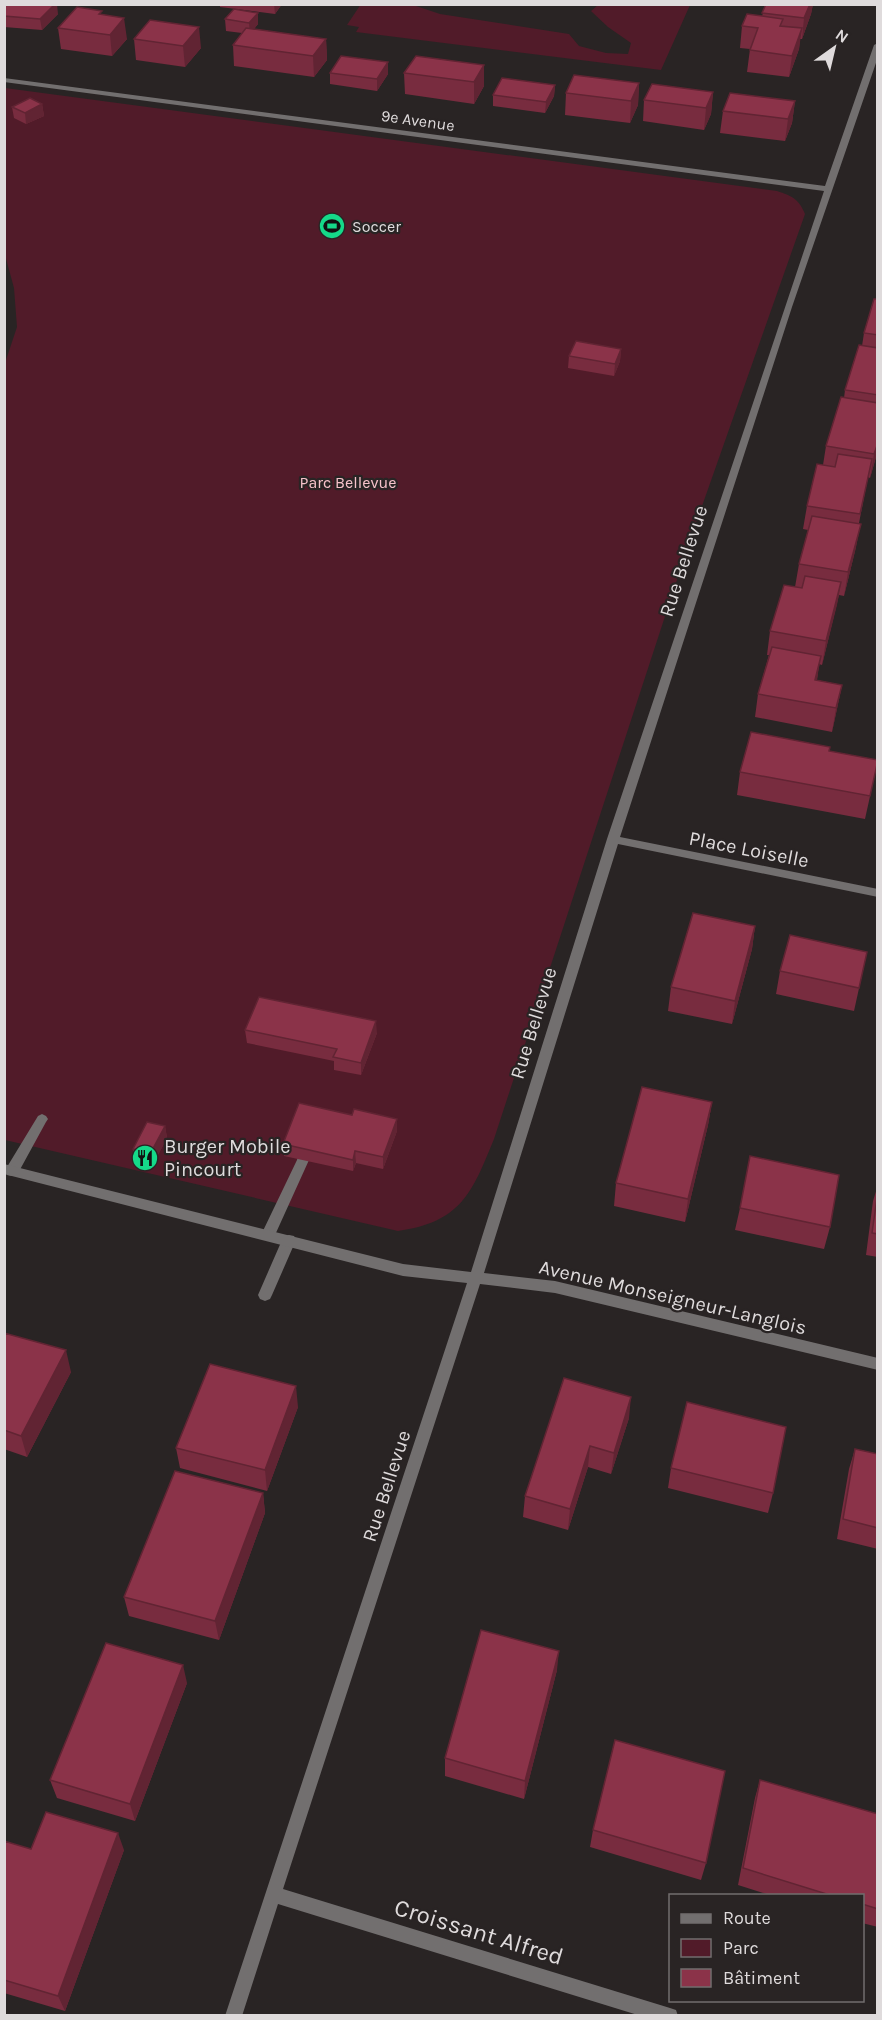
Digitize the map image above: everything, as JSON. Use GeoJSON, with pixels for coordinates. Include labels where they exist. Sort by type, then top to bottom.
{"type":"FeatureCollection","features":[{"type":"Feature","properties":{"kind":"street","name":"Rue Bellevue"},"geometry":{"type":"LineString","coordinates":[[233,2016],[475,1278],[614,839],[828,189],[878,45]]}},
{"type":"Feature","properties":{"kind":"street","name":"9e Avenue"},"geometry":{"type":"LineString","coordinates":[[4,80],[828,189]]}},
{"type":"Feature","properties":{"kind":"street","name":"Place Loiselle"},"geometry":{"type":"LineString","coordinates":[[614,839],[878,893]]}},
{"type":"Feature","properties":{"kind":"street"},"geometry":{"type":"LineString","coordinates":[[8,1170],[42,1119]]}},
{"type":"Feature","properties":{"kind":"street"},"geometry":{"type":"LineString","coordinates":[[268,1235],[303,1160]]}},
{"type":"Feature","properties":{"kind":"street","name":"Avenue Monseigneur-Langlois"},"geometry":{"type":"LineString","coordinates":[[8,1170],[403,1270],[555,1287],[878,1364]]}},
{"type":"Feature","properties":{"kind":"street"},"geometry":{"type":"LineString","coordinates":[[265,1295],[289,1240]]}},
{"type":"Feature","properties":{"kind":"street","name":"Croissant Alfred"},"geometry":{"type":"LineString","coordinates":[[274,1894],[670,2016]]}},
{"type":"Feature","properties":{"kind":"green space"},"geometry":{"type":"Polygon","coordinates":[[[361,4],[413,5],[440,14],[569,34],[579,46],[606,53],[628,54],[631,43],[608,27],[591,11],[598,5],[690,5],[661,70],[356,32],[359,27],[347,25],[361,4]]]}},
{"type":"Feature","properties":{"kind":"green space","name":"Parc Bellevue"},"geometry":{"type":"Polygon","coordinates":[[[5,88],[777,191],[794,199],[805,214],[689,543],[494,1139],[479,1175],[461,1202],[450,1212],[419,1227],[398,1231],[5,1140],[4,366],[17,327],[14,288],[5,255],[5,88]]]}},
{"type":"Feature","properties":{"kind":"building"},"geometry":{"type":"Polygon","coordinates":[[[6,4],[55,4],[40,19],[4,16],[6,4]]]}},
{"type":"Feature","properties":{"kind":"building"},"geometry":{"type":"Polygon","coordinates":[[[766,4],[810,4],[804,18],[762,13],[766,4]]]}},
{"type":"Feature","properties":{"kind":"building"},"geometry":{"type":"Polygon","coordinates":[[[77,7],[102,11],[99,14],[124,18],[110,35],[58,28],[77,7]]]}},
{"type":"Feature","properties":{"kind":"building"},"geometry":{"type":"Polygon","coordinates":[[[234,9],[258,13],[249,23],[225,19],[234,9]]]}},
{"type":"Feature","properties":{"kind":"building"},"geometry":{"type":"Polygon","coordinates":[[[747,14],[783,19],[780,26],[802,28],[792,56],[750,50],[758,28],[742,26],[747,14]]]}},
{"type":"Feature","properties":{"kind":"building"},"geometry":{"type":"Polygon","coordinates":[[[150,20],[199,27],[183,46],[134,39],[150,20]]]}},
{"type":"Feature","properties":{"kind":"building"},"geometry":{"type":"Polygon","coordinates":[[[246,28],[326,39],[313,56],[233,45],[246,28]]]}},
{"type":"Feature","properties":{"kind":"building"},"geometry":{"type":"Polygon","coordinates":[[[341,56],[388,62],[377,79],[330,73],[341,56]]]}},
{"type":"Feature","properties":{"kind":"building"},"geometry":{"type":"Polygon","coordinates":[[[416,56],[484,65],[474,82],[404,73],[416,56]]]}},
{"type":"Feature","properties":{"kind":"building"},"geometry":{"type":"Polygon","coordinates":[[[574,75],[639,83],[631,101],[566,93],[574,75]]]}},
{"type":"Feature","properties":{"kind":"building"},"geometry":{"type":"Polygon","coordinates":[[[502,78],[555,85],[546,102],[493,95],[502,78]]]}},
{"type":"Feature","properties":{"kind":"building"},"geometry":{"type":"Polygon","coordinates":[[[652,84],[713,92],[706,108],[644,100],[652,84]]]}},
{"type":"Feature","properties":{"kind":"building"},"geometry":{"type":"Polygon","coordinates":[[[730,93],[795,101],[788,119],[723,111],[730,93]]]}},
{"type":"Feature","properties":{"kind":"building"},"geometry":{"type":"Polygon","coordinates":[[[30,98],[42,104],[25,113],[12,107],[30,98]]]}},
{"type":"Feature","properties":{"kind":"building"},"geometry":{"type":"Polygon","coordinates":[[[874,299],[878,299],[878,335],[864,333],[874,299]]]}},
{"type":"Feature","properties":{"kind":"building"},"geometry":{"type":"Polygon","coordinates":[[[576,341],[621,349],[615,364],[569,356],[576,341]]]}},
{"type":"Feature","properties":{"kind":"building"},"geometry":{"type":"Polygon","coordinates":[[[859,345],[878,348],[878,395],[845,390],[859,345]]]}},
{"type":"Feature","properties":{"kind":"building"},"geometry":{"type":"Polygon","coordinates":[[[841,397],[878,403],[878,443],[874,454],[826,446],[841,397]]]}},
{"type":"Feature","properties":{"kind":"building"},"geometry":{"type":"Polygon","coordinates":[[[838,454],[872,459],[860,514],[807,506],[817,464],[835,467],[838,454]]]}},
{"type":"Feature","properties":{"kind":"building"},"geometry":{"type":"Polygon","coordinates":[[[812,516],[861,524],[848,572],[799,564],[812,516]]]}},
{"type":"Feature","properties":{"kind":"building"},"geometry":{"type":"Polygon","coordinates":[[[805,576],[841,582],[826,641],[770,631],[784,585],[802,588],[805,576]]]}},
{"type":"Feature","properties":{"kind":"building"},"geometry":{"type":"Polygon","coordinates":[[[772,647],[821,656],[815,680],[842,685],[836,708],[758,694],[772,647]]]}},
{"type":"Feature","properties":{"kind":"building"},"geometry":{"type":"Polygon","coordinates":[[[751,732],[830,747],[829,751],[878,760],[870,796],[740,772],[751,732]]]}},
{"type":"Feature","properties":{"kind":"building"},"geometry":{"type":"Polygon","coordinates":[[[693,913],[755,926],[735,1001],[671,987],[693,913]]]}},
{"type":"Feature","properties":{"kind":"building"},"geometry":{"type":"Polygon","coordinates":[[[790,935],[867,952],[859,988],[780,971],[790,935]]]}},
{"type":"Feature","properties":{"kind":"building"},"geometry":{"type":"Polygon","coordinates":[[[259,997],[376,1021],[361,1063],[333,1057],[337,1049],[245,1030],[259,997]]]}},
{"type":"Feature","properties":{"kind":"building"},"geometry":{"type":"Polygon","coordinates":[[[642,1087],[712,1102],[688,1199],[616,1183],[642,1087]]]}},
{"type":"Feature","properties":{"kind":"building"},"geometry":{"type":"Polygon","coordinates":[[[299,1103],[352,1115],[354,1109],[397,1119],[383,1157],[355,1151],[353,1160],[283,1144],[299,1103]]]}},
{"type":"Feature","properties":{"kind":"building"},"geometry":{"type":"Polygon","coordinates":[[[147,1122],[165,1126],[150,1154],[133,1149],[147,1122]]]}},
{"type":"Feature","properties":{"kind":"building"},"geometry":{"type":"Polygon","coordinates":[[[750,1156],[839,1175],[830,1227],[740,1208],[750,1156]]]}},
{"type":"Feature","properties":{"kind":"building"},"geometry":{"type":"Polygon","coordinates":[[[878,1191],[878,1234],[872,1233],[878,1191]]]}},
{"type":"Feature","properties":{"kind":"building"},"geometry":{"type":"Polygon","coordinates":[[[4,1333],[66,1350],[21,1436],[4,1430],[4,1333]]]}},
{"type":"Feature","properties":{"kind":"building"},"geometry":{"type":"Polygon","coordinates":[[[210,1364],[296,1386],[265,1470],[176,1448],[210,1364]]]}},
{"type":"Feature","properties":{"kind":"building"},"geometry":{"type":"Polygon","coordinates":[[[564,1378],[631,1397],[614,1453],[590,1446],[570,1509],[525,1496],[564,1378]]]}},
{"type":"Feature","properties":{"kind":"building"},"geometry":{"type":"Polygon","coordinates":[[[687,1402],[786,1427],[773,1493],[671,1468],[687,1402]]]}},
{"type":"Feature","properties":{"kind":"building"},"geometry":{"type":"Polygon","coordinates":[[[855,1449],[878,1454],[878,1528],[843,1519],[855,1449]]]}},
{"type":"Feature","properties":{"kind":"building"},"geometry":{"type":"Polygon","coordinates":[[[175,1471],[263,1493],[215,1621],[124,1597],[175,1471]]]}},
{"type":"Feature","properties":{"kind":"building"},"geometry":{"type":"Polygon","coordinates":[[[481,1630],[559,1651],[525,1781],[445,1758],[481,1630]]]}},
{"type":"Feature","properties":{"kind":"building"},"geometry":{"type":"Polygon","coordinates":[[[106,1643],[183,1665],[130,1804],[50,1780],[106,1643]]]}},
{"type":"Feature","properties":{"kind":"building"},"geometry":{"type":"Polygon","coordinates":[[[615,1740],[725,1771],[706,1863],[593,1830],[615,1740]]]}},
{"type":"Feature","properties":{"kind":"building"},"geometry":{"type":"Polygon","coordinates":[[[760,1780],[878,1814],[878,1909],[864,1905],[864,1894],[827,1894],[743,1868],[760,1780]]]}},
{"type":"Feature","properties":{"kind":"building"},"geometry":{"type":"Polygon","coordinates":[[[46,1812],[118,1833],[58,1996],[4,1980],[4,1841],[31,1849],[46,1812]]]}},
{"type":"Feature","properties":{"kind":"place","name":"Soccer"},"geometry":{"type":"Point","coordinates":[332,226]}},
{"type":"Feature","properties":{"kind":"place","name":"Burger Mobile Pincourt"},"geometry":{"type":"Point","coordinates":[145,1158]}}]}
